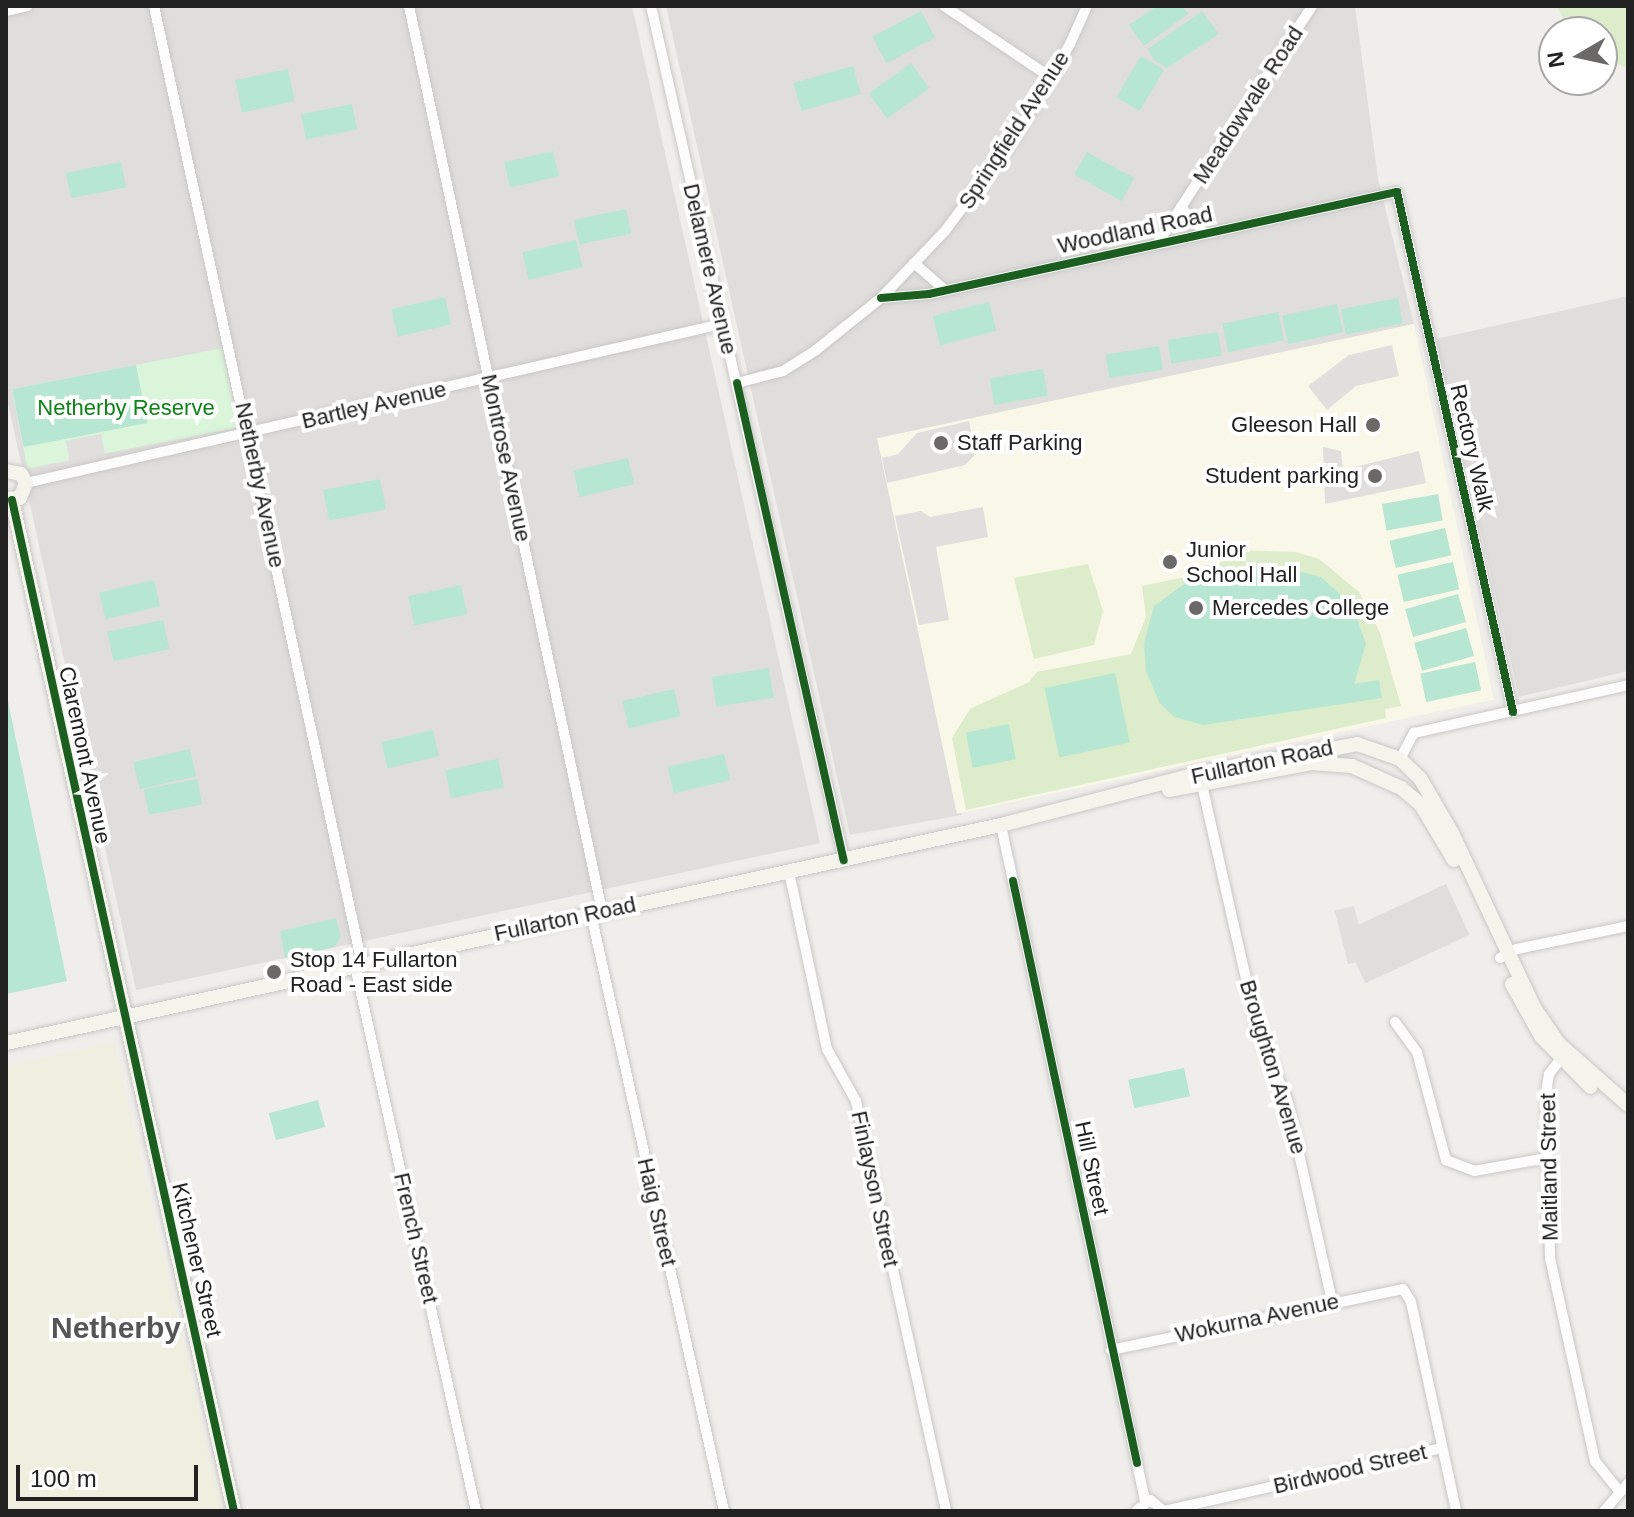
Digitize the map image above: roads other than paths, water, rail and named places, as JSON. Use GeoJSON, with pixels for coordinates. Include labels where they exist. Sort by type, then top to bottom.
{"type":"FeatureCollection","features":[{"type":"Feature","properties":{"kind":"main road"},"geometry":{"type":"LineString","coordinates":[[7,468],[21,474],[26,483],[23,494],[9,499]]}},
{"type":"Feature","properties":{"kind":"main road","name":"Claremont Avenue"},"geometry":{"type":"LineString","coordinates":[[9,499],[124,1017]]}},
{"type":"Feature","properties":{"kind":"main road","name":"Fullarton Road"},"geometry":{"type":"LineString","coordinates":[[6,1043],[1001,825],[1330,745],[1357,744],[1400,759]]}},
{"type":"Feature","properties":{"kind":"main road"},"geometry":{"type":"LineString","coordinates":[[1352,766],[1400,759]]}},
{"type":"Feature","properties":{"kind":"main road"},"geometry":{"type":"LineString","coordinates":[[1400,759],[1421,805],[1448,847],[1504,956],[1551,1032],[1587,1071],[1628,1105]]}},
{"type":"Feature","properties":{"kind":"main road"},"geometry":{"type":"LineString","coordinates":[[1400,759],[1437,804],[1527,1015],[1560,1060],[1628,1115]]}},
{"type":"Feature","properties":{"kind":"main road","name":"Fullarton Road"},"geometry":{"type":"LineString","coordinates":[[1125,796],[1202,785],[1312,763],[1352,766]]}},
{"type":"Feature","properties":{"kind":"main road"},"geometry":{"type":"LineString","coordinates":[[1352,766],[1401,788],[1421,805]]}},
{"type":"Feature","properties":{"kind":"main road","name":"Kitchener Street"},"geometry":{"type":"LineString","coordinates":[[124,1017],[234,1511]]}},
{"type":"Feature","properties":{"kind":"street"},"geometry":{"type":"LineString","coordinates":[[6,11],[27,6]]}},
{"type":"Feature","properties":{"kind":"street","name":"Netherby Avenue"},"geometry":{"type":"LineString","coordinates":[[154,6],[250,434],[358,965]]}},
{"type":"Feature","properties":{"kind":"street","name":"Montrose Avenue"},"geometry":{"type":"LineString","coordinates":[[409,6],[489,377],[596,912]]}},
{"type":"Feature","properties":{"kind":"street"},"geometry":{"type":"LineString","coordinates":[[944,6],[1050,77]]}},
{"type":"Feature","properties":{"kind":"street","name":"Springfield Avenue"},"geometry":{"type":"LineString","coordinates":[[737,383],[783,371],[881,298],[914,263],[980,187],[1050,77],[1087,6]]}},
{"type":"Feature","properties":{"kind":"street","name":"Meadowvale Road"},"geometry":{"type":"LineString","coordinates":[[1157,244],[1312,6]]}},
{"type":"Feature","properties":{"kind":"street","name":"Delamere Avenue"},"geometry":{"type":"LineString","coordinates":[[654,7],[722,324],[844,860]]}},
{"type":"Feature","properties":{"kind":"street","name":"Woodland Road"},"geometry":{"type":"LineString","coordinates":[[881,298],[943,288],[1397,192]]}},
{"type":"Feature","properties":{"kind":"street","name":"Rectory Walk"},"geometry":{"type":"LineString","coordinates":[[1397,192],[1513,712]]}},
{"type":"Feature","properties":{"kind":"street"},"geometry":{"type":"LineString","coordinates":[[1181,207],[1205,234]]}},
{"type":"Feature","properties":{"kind":"street"},"geometry":{"type":"LineString","coordinates":[[914,263],[943,288]]}},
{"type":"Feature","properties":{"kind":"street","name":"Bartley Avenue"},"geometry":{"type":"LineString","coordinates":[[26,483],[722,324]]}},
{"type":"Feature","properties":{"kind":"street"},"geometry":{"type":"LineString","coordinates":[[1400,759],[1414,733],[1628,685]]}},
{"type":"Feature","properties":{"kind":"street","name":"Broughton Avenue"},"geometry":{"type":"LineString","coordinates":[[1202,785],[1257,1028],[1287,1100],[1332,1301]]}},
{"type":"Feature","properties":{"kind":"street","name":"Hill Street"},"geometry":{"type":"LineString","coordinates":[[1001,825],[1145,1501]]}},
{"type":"Feature","properties":{"kind":"street","name":"Finlayson Street"},"geometry":{"type":"LineString","coordinates":[[789,872],[827,1049],[856,1101],[946,1511]]}},
{"type":"Feature","properties":{"kind":"street","name":"Haig Street"},"geometry":{"type":"LineString","coordinates":[[596,912],[724,1511]]}},
{"type":"Feature","properties":{"kind":"street"},"geometry":{"type":"LineString","coordinates":[[1504,956],[1628,926]]}},
{"type":"Feature","properties":{"kind":"street","name":"French Street"},"geometry":{"type":"LineString","coordinates":[[358,965],[476,1511]]}},
{"type":"Feature","properties":{"kind":"street"},"geometry":{"type":"LineString","coordinates":[[1395,1022],[1417,1052],[1446,1160],[1474,1171],[1547,1158]]}},
{"type":"Feature","properties":{"kind":"street","name":"Maitland Street"},"geometry":{"type":"LineString","coordinates":[[1560,1060],[1549,1074],[1546,1092],[1550,1258],[1595,1461],[1626,1487]]}},
{"type":"Feature","properties":{"kind":"street","name":"Wokurna Avenue"},"geometry":{"type":"LineString","coordinates":[[1111,1350],[1332,1301],[1403,1289],[1411,1302],[1442,1448]]}},
{"type":"Feature","properties":{"kind":"street"},"geometry":{"type":"LineString","coordinates":[[1442,1448],[1456,1511]]}},
{"type":"Feature","properties":{"kind":"street","name":"Birdwood Street"},"geometry":{"type":"LineString","coordinates":[[1164,1511],[1442,1448]]}},
{"type":"Feature","properties":{"kind":"street"},"geometry":{"type":"LineString","coordinates":[[1604,1511],[1626,1487]]}},
{"type":"Feature","properties":{"kind":"street"},"geometry":{"type":"LineString","coordinates":[[1136,1511],[1145,1501],[1164,1511]]}},
{"type":"Feature","properties":{"kind":"place","name":"Gleeson Hall"},"geometry":{"type":"Point","coordinates":[1373,425]}},
{"type":"Feature","properties":{"kind":"place","name":"Staff Parking"},"geometry":{"type":"Point","coordinates":[941,443]}},
{"type":"Feature","properties":{"kind":"place","name":"Student parking"},"geometry":{"type":"Point","coordinates":[1375,476]}},
{"type":"Feature","properties":{"kind":"place","name":"Junior School Hall"},"geometry":{"type":"Point","coordinates":[1170,562]}},
{"type":"Feature","properties":{"kind":"place","name":"Mercedes College"},"geometry":{"type":"Point","coordinates":[1196,608]}},
{"type":"Feature","properties":{"kind":"place","name":"Stop 14 Fullarton Road - East side"},"geometry":{"type":"Point","coordinates":[274,972]}},
{"type":"Feature","properties":{"kind":"district","name":"Netherby"},"geometry":{"type":"Point","coordinates":[116,1328]}},
{"type":"Feature","properties":{"kind":"park label","name":"Netherby Reserve"},"geometry":{"type":"Point","coordinates":[126,408]}}]}
